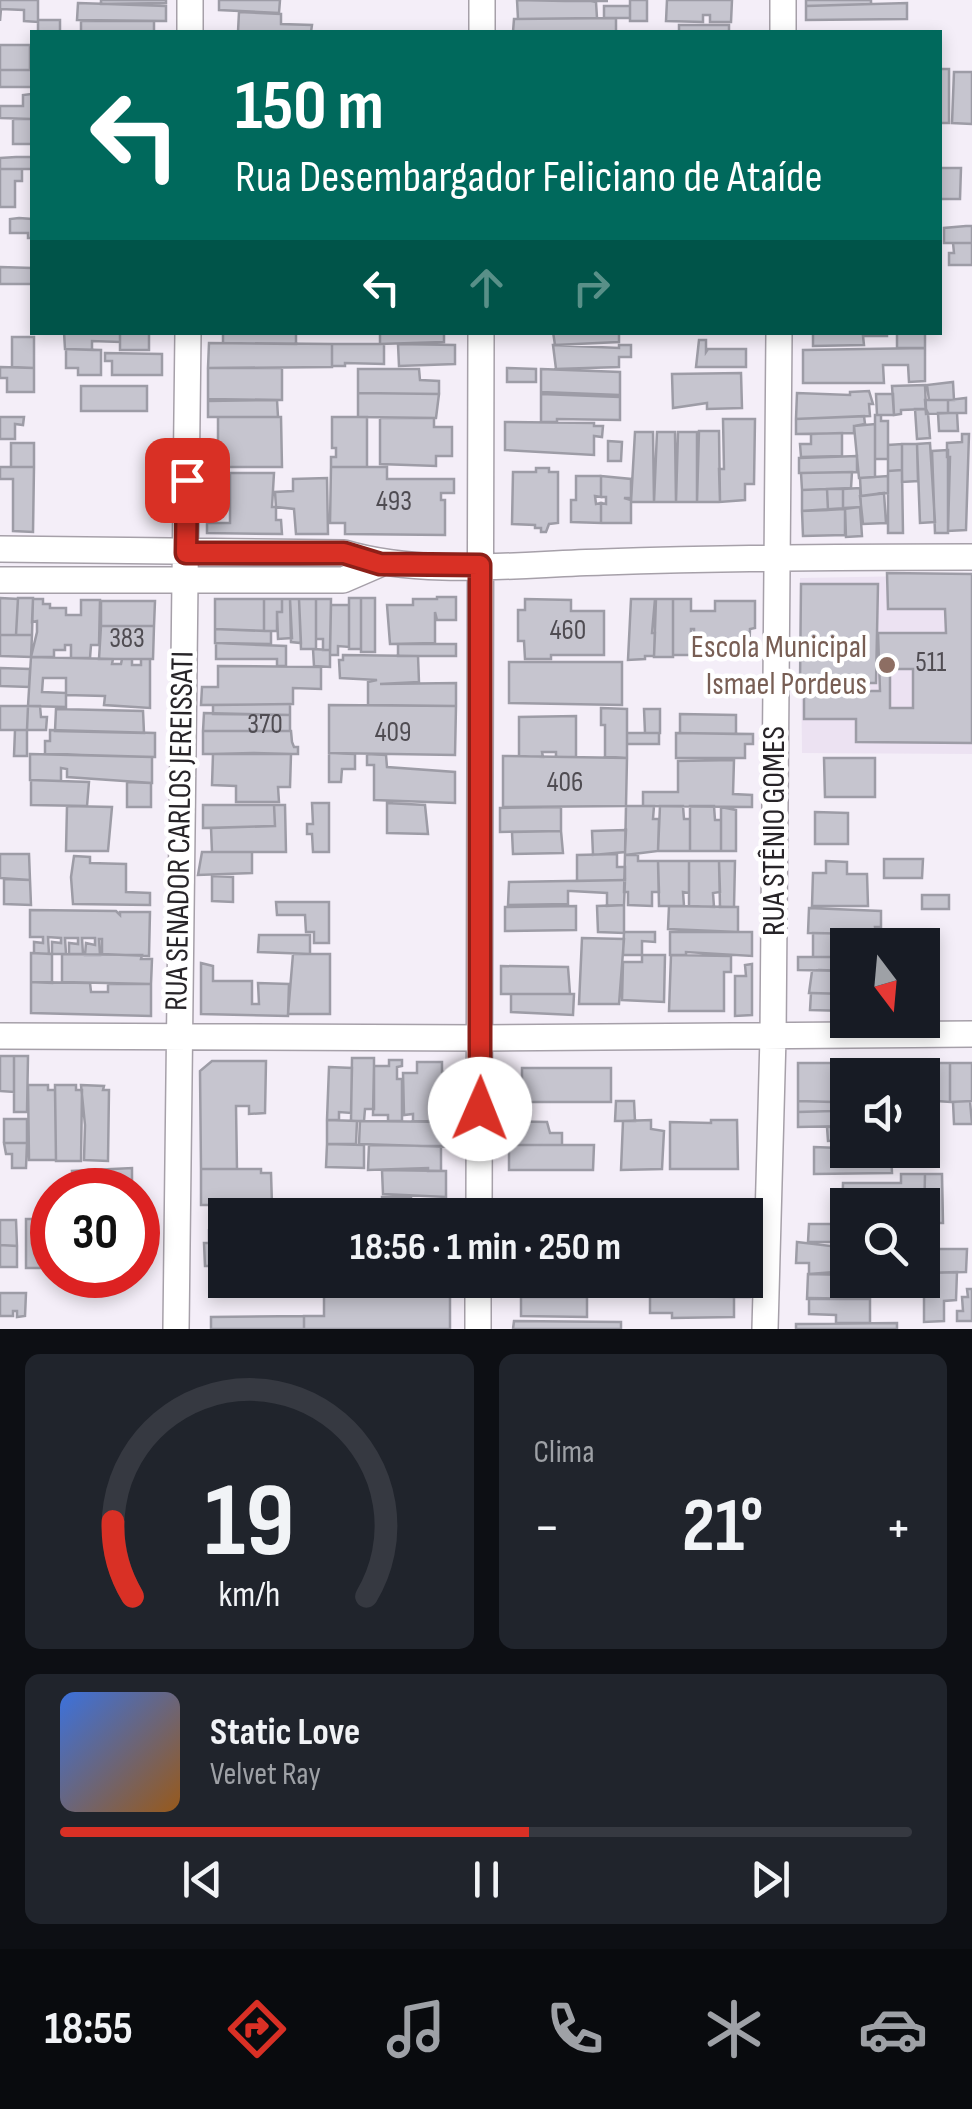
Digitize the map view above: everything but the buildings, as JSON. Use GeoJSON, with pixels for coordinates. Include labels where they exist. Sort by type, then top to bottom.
{"type":"FeatureCollection","features":[{"type":"Feature","properties":{"kind":"street"},"geometry":{"type":"LineString","coordinates":[[190,0],[190,30]]}},
{"type":"Feature","properties":{"kind":"street"},"geometry":{"type":"LineString","coordinates":[[482,0],[482,30]]}},
{"type":"Feature","properties":{"kind":"street"},"geometry":{"type":"LineString","coordinates":[[783,0],[783,30]]}},
{"type":"Feature","properties":{"kind":"street","name":"RUA SENADOR CARLOS JEREISSATI"},"geometry":{"type":"LineString","coordinates":[[176,1329],[188,335]]}},
{"type":"Feature","properties":{"kind":"street"},"geometry":{"type":"LineString","coordinates":[[479,1198],[481,335]]}},
{"type":"Feature","properties":{"kind":"street","name":"RUA STÊNIO GOMES"},"geometry":{"type":"LineString","coordinates":[[765,1329],[773,1037],[779,335]]}},
{"type":"Feature","properties":{"kind":"street"},"geometry":{"type":"LineString","coordinates":[[0,549],[344,553],[380,564],[480,565],[776,557],[972,557]]}},
{"type":"Feature","properties":{"kind":"street"},"geometry":{"type":"LineString","coordinates":[[0,580],[343,580],[380,564]]}},
{"type":"Feature","properties":{"kind":"street"},"geometry":{"type":"LineString","coordinates":[[0,1036],[972,1034]]}},
{"type":"Feature","properties":{"kind":"street"},"geometry":{"type":"LineString","coordinates":[[478,1298],[478,1329]]}},
{"type":"Feature","properties":{"kind":"shaded area","name":"Escola Municipal Ismael Pordeus"},"geometry":{"type":"Polygon","coordinates":[[[972,575],[972,754],[802,753],[800,578],[972,575]]]}},
{"type":"Feature","properties":{"kind":"place","name":"Escola Municipal Ismael Pordeus"},"geometry":{"type":"Point","coordinates":[887,665]}},
{"type":"Feature","properties":{"kind":"route"},"geometry":{"type":"LineString","coordinates":[[187,480],[186,553],[344,553],[380,564],[480,565],[480,1109]]}}]}
